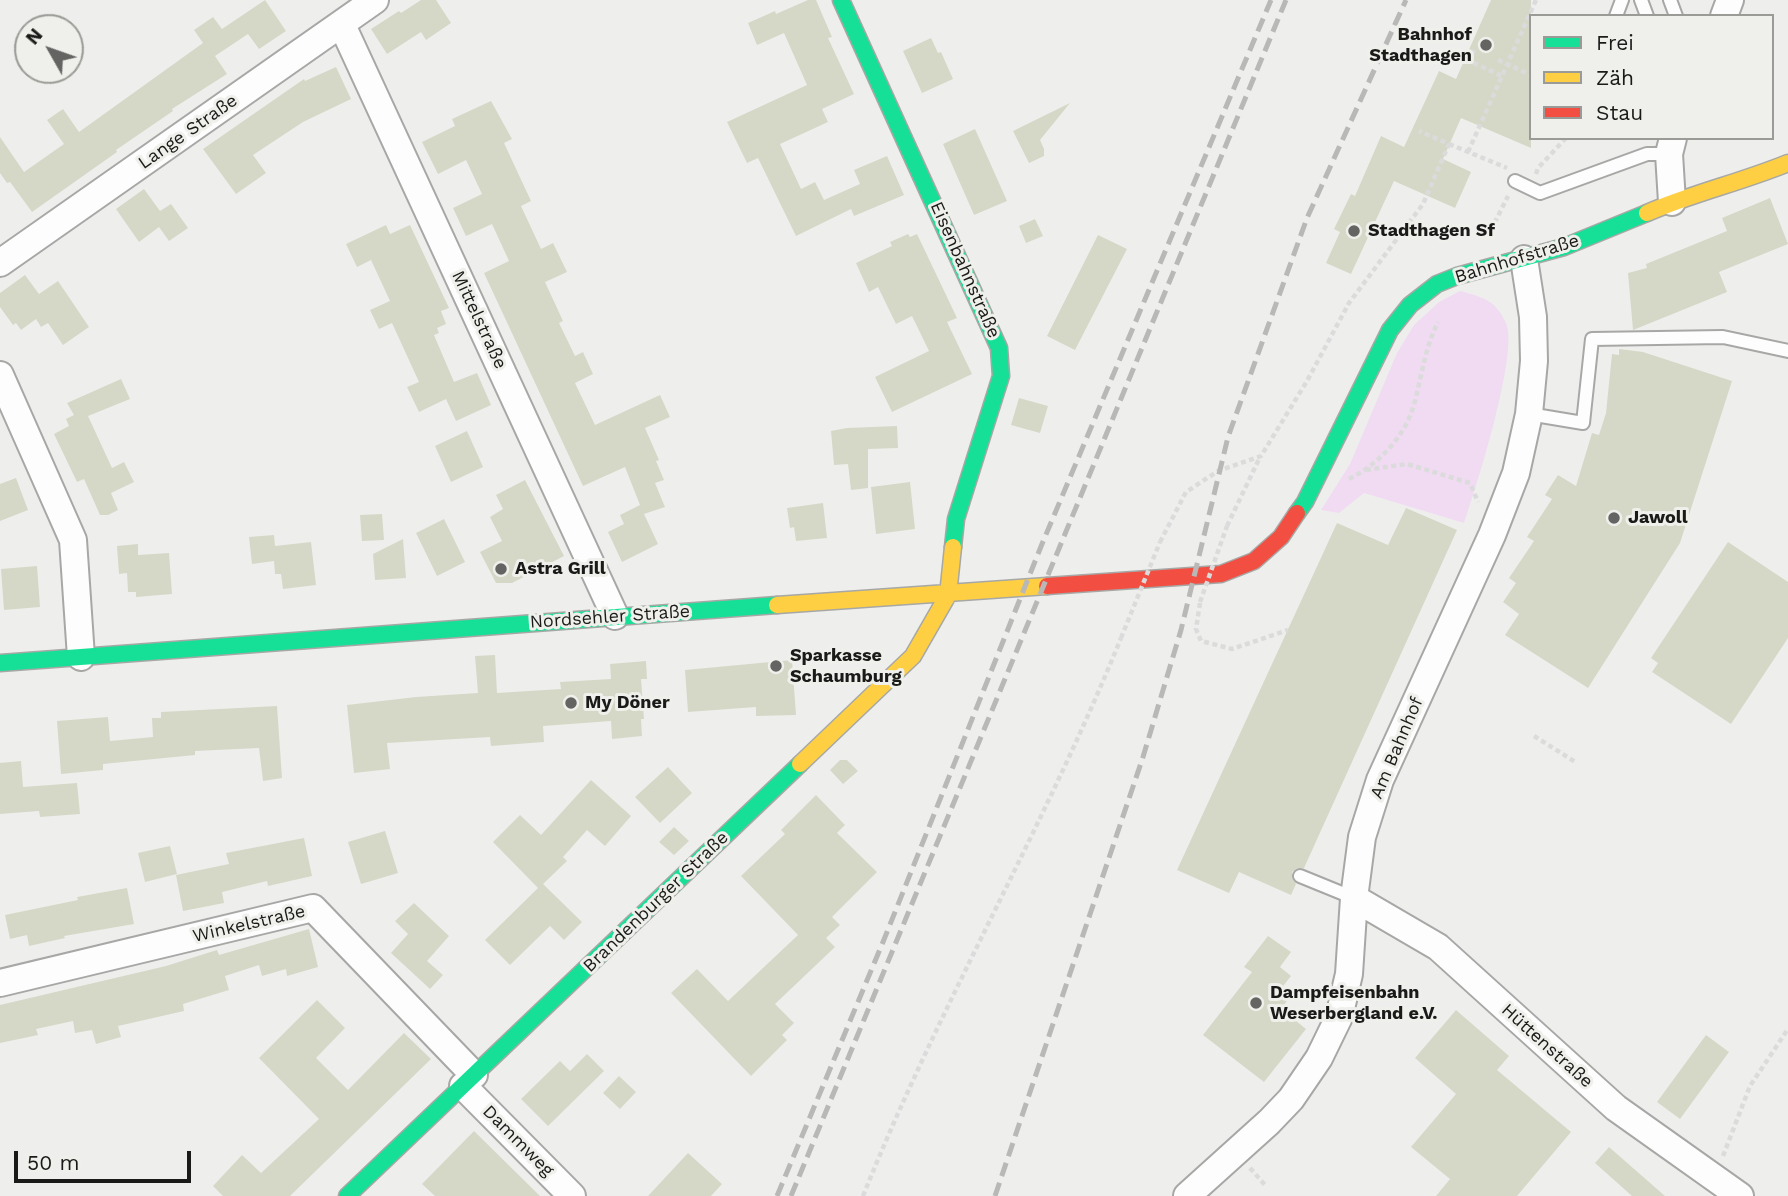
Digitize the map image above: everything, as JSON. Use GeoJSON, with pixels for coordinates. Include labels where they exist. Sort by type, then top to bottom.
{"type":"FeatureCollection","features":[{"type":"Feature","properties":{"kind":"main road","name":"Eisenbahnstraße"},"geometry":{"type":"LineString","coordinates":[[841,0],[999,348],[1001,376],[956,519],[948,595]]}},
{"type":"Feature","properties":{"kind":"main road","name":"Bahnhofstraße"},"geometry":{"type":"LineString","coordinates":[[1221,574],[1254,561],[1281,537],[1305,502],[1390,330],[1410,305],[1437,284],[1457,275],[1564,247],[1672,202],[1748,179],[1788,163]]}},
{"type":"Feature","properties":{"kind":"main road","name":"Nordsehler Straße"},"geometry":{"type":"LineString","coordinates":[[0,663],[615,616],[1221,574]]}},
{"type":"Feature","properties":{"kind":"main road","name":"Brandenburger Straße"},"geometry":{"type":"LineString","coordinates":[[347,1196],[913,656],[948,595]]}},
{"type":"Feature","properties":{"kind":"street","name":"Lange Straße"},"geometry":{"type":"LineString","coordinates":[[0,263],[375,0]]}},
{"type":"Feature","properties":{"kind":"street","name":"Mittelstraße"},"geometry":{"type":"LineString","coordinates":[[342,24],[615,616]]}},
{"type":"Feature","properties":{"kind":"street"},"geometry":{"type":"LineString","coordinates":[[1670,144],[1672,202]]}},
{"type":"Feature","properties":{"kind":"street","name":"Am Bahnhof"},"geometry":{"type":"LineString","coordinates":[[1186,1196],[1291,1099],[1319,1058],[1339,1017],[1349,974],[1354,898],[1363,837],[1380,780],[1492,535],[1516,473],[1529,414],[1534,361],[1533,317],[1524,259]]}},
{"type":"Feature","properties":{"kind":"street"},"geometry":{"type":"LineString","coordinates":[[0,375],[73,540],[81,657]]}},
{"type":"Feature","properties":{"kind":"street","name":"Hüttenstraße"},"geometry":{"type":"LineString","coordinates":[[1354,898],[1438,947],[1616,1108],[1736,1195]]}},
{"type":"Feature","properties":{"kind":"street","name":"Winkelstraße"},"geometry":{"type":"LineString","coordinates":[[0,983],[313,908],[469,1081]]}},
{"type":"Feature","properties":{"kind":"street","name":"Dammweg"},"geometry":{"type":"LineString","coordinates":[[469,1081],[572,1196]]}},
{"type":"Feature","properties":{"kind":"lane"},"geometry":{"type":"LineString","coordinates":[[1518,177],[1540,193],[1670,144]]}},
{"type":"Feature","properties":{"kind":"lane"},"geometry":{"type":"LineString","coordinates":[[1529,414],[1583,423],[1592,339],[1723,337],[1788,351]]}},
{"type":"Feature","properties":{"kind":"lane"},"geometry":{"type":"LineString","coordinates":[[1300,876],[1354,898]]}},
{"type":"Feature","properties":{"kind":"path"},"geometry":{"type":"LineString","coordinates":[[1468,152],[1529,15]]}},
{"type":"Feature","properties":{"kind":"path"},"geometry":{"type":"LineString","coordinates":[[1474,50],[1469,61],[1502,76]]}},
{"type":"Feature","properties":{"kind":"path"},"geometry":{"type":"LineString","coordinates":[[1497,60],[1529,74]]}},
{"type":"Feature","properties":{"kind":"path"},"geometry":{"type":"LineString","coordinates":[[1419,131],[1518,177],[1532,178],[1564,140]]}},
{"type":"Feature","properties":{"kind":"path"},"geometry":{"type":"LineString","coordinates":[[1287,629],[1232,649],[1201,641],[1196,629],[1200,602],[1227,526],[1261,456],[1307,381],[1349,303],[1423,204],[1449,145]]}},
{"type":"Feature","properties":{"kind":"path"},"geometry":{"type":"LineString","coordinates":[[1485,243],[1518,177]]}},
{"type":"Feature","properties":{"kind":"path"},"geometry":{"type":"LineString","coordinates":[[1345,481],[1366,470],[1396,442],[1414,404],[1424,354],[1443,312]]}},
{"type":"Feature","properties":{"kind":"path"},"geometry":{"type":"LineString","coordinates":[[863,1196],[936,1032],[1090,713],[1160,542],[1186,492],[1218,471],[1261,456]]}},
{"type":"Feature","properties":{"kind":"path"},"geometry":{"type":"LineString","coordinates":[[1366,470],[1407,464],[1470,483],[1492,535]]}},
{"type":"Feature","properties":{"kind":"path"},"geometry":{"type":"LineString","coordinates":[[1534,736],[1577,763]]}},
{"type":"Feature","properties":{"kind":"path"},"geometry":{"type":"LineString","coordinates":[[1711,1175],[1725,1153],[1750,1086],[1788,1029]]}},
{"type":"Feature","properties":{"kind":"shaded area"},"geometry":{"type":"Polygon","coordinates":[[[1460,291],[1482,298],[1498,309],[1506,323],[1508,339],[1502,390],[1464,523],[1364,493],[1339,513],[1321,510],[1350,464],[1397,353],[1414,325],[1439,302],[1460,291]]]}},
{"type":"Feature","properties":{"kind":"building"},"geometry":{"type":"Polygon","coordinates":[[[265,0],[286,31],[259,49],[248,34],[215,56],[227,74],[172,109],[173,111],[32,212],[0,173],[0,137],[24,172],[64,144],[47,120],[63,109],[79,132],[203,43],[194,30],[213,17],[222,29],[265,0]]]}},
{"type":"Feature","properties":{"kind":"building"},"geometry":{"type":"Polygon","coordinates":[[[421,0],[436,0],[451,23],[426,40],[421,32],[387,54],[371,29],[421,0]]]}},
{"type":"Feature","properties":{"kind":"building"},"geometry":{"type":"Polygon","coordinates":[[[808,0],[816,0],[832,37],[828,38],[854,94],[822,109],[828,122],[780,144],[801,189],[815,182],[824,200],[860,184],[854,170],[887,156],[904,195],[854,216],[851,209],[796,236],[758,158],[747,163],[727,122],[807,85],[784,33],[757,45],[748,23],[808,0]]]}},
{"type":"Feature","properties":{"kind":"building"},"geometry":{"type":"Polygon","coordinates":[[[1491,0],[1531,0],[1531,148],[1461,118],[1443,159],[1471,172],[1455,208],[1394,181],[1351,274],[1326,263],[1340,232],[1334,229],[1351,194],[1355,196],[1381,136],[1404,147],[1439,71],[1456,79],[1491,0]]]}},
{"type":"Feature","properties":{"kind":"building"},"geometry":{"type":"Polygon","coordinates":[[[931,38],[938,53],[941,52],[953,79],[922,93],[903,51],[931,38]]]}},
{"type":"Feature","properties":{"kind":"building"},"geometry":{"type":"Polygon","coordinates":[[[336,67],[351,99],[303,122],[253,155],[266,173],[236,194],[203,149],[304,79],[305,81],[336,67]]]}},
{"type":"Feature","properties":{"kind":"building"},"geometry":{"type":"Polygon","coordinates":[[[491,101],[512,139],[504,143],[531,201],[521,206],[541,249],[553,243],[567,272],[545,282],[563,321],[559,323],[575,356],[583,352],[593,374],[575,383],[595,425],[660,395],[670,417],[645,428],[659,460],[656,461],[664,480],[655,483],[665,507],[644,514],[658,544],[622,562],[608,532],[624,524],[620,515],[640,505],[625,467],[583,486],[484,273],[509,261],[492,224],[466,236],[453,208],[482,194],[466,160],[438,174],[422,142],[455,126],[452,119],[491,101]]]}},
{"type":"Feature","properties":{"kind":"building"},"geometry":{"type":"Polygon","coordinates":[[[1070,103],[1040,140],[1044,156],[1029,163],[1013,131],[1070,103]]]}},
{"type":"Feature","properties":{"kind":"building"},"geometry":{"type":"Polygon","coordinates":[[[975,129],[1007,201],[974,215],[943,144],[975,129]]]}},
{"type":"Feature","properties":{"kind":"building"},"geometry":{"type":"Polygon","coordinates":[[[144,189],[160,211],[171,204],[188,228],[169,241],[159,227],[139,242],[116,209],[144,189]]]}},
{"type":"Feature","properties":{"kind":"building"},"geometry":{"type":"Polygon","coordinates":[[[1770,198],[1788,244],[1719,272],[1727,292],[1633,330],[1628,273],[1647,268],[1646,264],[1727,231],[1722,218],[1770,198]]]}},
{"type":"Feature","properties":{"kind":"building"},"geometry":{"type":"Polygon","coordinates":[[[1035,219],[1043,236],[1026,243],[1019,226],[1035,219]]]}},
{"type":"Feature","properties":{"kind":"building"},"geometry":{"type":"Polygon","coordinates":[[[386,225],[390,234],[410,225],[449,308],[441,311],[446,324],[437,328],[439,333],[434,335],[454,382],[477,373],[491,405],[456,421],[446,399],[419,412],[407,387],[419,382],[392,323],[379,329],[370,310],[390,301],[371,260],[357,267],[346,244],[386,225]]]}},
{"type":"Feature","properties":{"kind":"building"},"geometry":{"type":"Polygon","coordinates":[[[908,234],[910,237],[917,234],[957,318],[947,322],[972,374],[892,412],[875,377],[929,351],[912,316],[896,324],[878,287],[869,292],[856,263],[892,246],[890,242],[908,234]]]}},
{"type":"Feature","properties":{"kind":"building"},"geometry":{"type":"Polygon","coordinates":[[[1098,235],[1127,249],[1075,350],[1047,336],[1098,235]]]}},
{"type":"Feature","properties":{"kind":"building"},"geometry":{"type":"Polygon","coordinates":[[[25,275],[39,294],[58,281],[89,327],[63,345],[48,323],[41,327],[36,319],[21,330],[16,323],[13,325],[0,307],[0,293],[25,275]]]}},
{"type":"Feature","properties":{"kind":"building","name":"Jawoll"},"geometry":{"type":"Polygon","coordinates":[[[1619,349],[1643,352],[1732,381],[1680,543],[1588,688],[1505,635],[1519,614],[1503,602],[1516,583],[1509,578],[1534,541],[1527,537],[1552,499],[1545,495],[1558,475],[1576,486],[1592,433],[1599,435],[1606,413],[1612,354],[1619,355],[1619,349]]]}},
{"type":"Feature","properties":{"kind":"building"},"geometry":{"type":"Polygon","coordinates":[[[121,379],[130,399],[88,416],[112,468],[124,462],[134,482],[111,493],[118,510],[108,515],[100,515],[84,479],[77,482],[54,434],[69,426],[66,419],[74,415],[67,403],[121,379]]]}},
{"type":"Feature","properties":{"kind":"building"},"geometry":{"type":"Polygon","coordinates":[[[1019,398],[1048,406],[1040,433],[1011,425],[1019,398]]]}},
{"type":"Feature","properties":{"kind":"building"},"geometry":{"type":"Polygon","coordinates":[[[897,426],[898,448],[868,449],[868,488],[851,490],[848,464],[834,465],[831,431],[897,426]]]}},
{"type":"Feature","properties":{"kind":"building"},"geometry":{"type":"Polygon","coordinates":[[[467,431],[483,467],[451,482],[435,446],[467,431]]]}},
{"type":"Feature","properties":{"kind":"building"},"geometry":{"type":"Polygon","coordinates":[[[16,478],[28,510],[0,521],[0,484],[16,478]]]}},
{"type":"Feature","properties":{"kind":"building"},"geometry":{"type":"Polygon","coordinates":[[[525,480],[564,556],[512,583],[496,583],[480,552],[502,541],[490,517],[503,509],[496,495],[525,480]]]}},
{"type":"Feature","properties":{"kind":"building"},"geometry":{"type":"Polygon","coordinates":[[[910,482],[915,529],[876,534],[871,487],[910,482]]]}},
{"type":"Feature","properties":{"kind":"building"},"geometry":{"type":"Polygon","coordinates":[[[823,503],[827,538],[796,541],[794,527],[790,528],[787,508],[823,503]]]}},
{"type":"Feature","properties":{"kind":"building"},"geometry":{"type":"Polygon","coordinates":[[[1406,508],[1457,530],[1304,868],[1292,872],[1296,884],[1291,895],[1239,872],[1229,893],[1177,870],[1337,523],[1388,545],[1406,508]]]}},
{"type":"Feature","properties":{"kind":"building"},"geometry":{"type":"Polygon","coordinates":[[[382,514],[384,540],[362,541],[360,515],[382,514]]]}},
{"type":"Feature","properties":{"kind":"building"},"geometry":{"type":"Polygon","coordinates":[[[444,519],[465,562],[437,576],[416,533],[444,519]]]}},
{"type":"Feature","properties":{"kind":"building"},"geometry":{"type":"Polygon","coordinates":[[[274,535],[275,546],[311,542],[316,585],[283,589],[281,574],[275,574],[274,561],[252,564],[249,537],[274,535]]]}},
{"type":"Feature","properties":{"kind":"building"},"geometry":{"type":"Polygon","coordinates":[[[403,539],[406,578],[375,580],[373,554],[403,539]]]}},
{"type":"Feature","properties":{"kind":"building"},"geometry":{"type":"Polygon","coordinates":[[[1728,542],[1788,582],[1788,638],[1731,724],[1652,672],[1658,663],[1651,658],[1728,542]]]}},
{"type":"Feature","properties":{"kind":"building"},"geometry":{"type":"Polygon","coordinates":[[[138,544],[138,555],[169,553],[172,594],[136,597],[136,592],[128,592],[127,573],[119,574],[117,546],[138,544]]]}},
{"type":"Feature","properties":{"kind":"building"},"geometry":{"type":"Polygon","coordinates":[[[37,566],[40,607],[4,610],[1,569],[37,566]]]}},
{"type":"Feature","properties":{"kind":"building"},"geometry":{"type":"Polygon","coordinates":[[[495,655],[497,693],[561,689],[560,682],[611,679],[610,664],[646,661],[647,679],[641,679],[644,719],[641,719],[642,736],[612,739],[611,721],[543,726],[544,742],[491,746],[490,737],[387,743],[390,769],[354,773],[347,705],[478,693],[475,656],[495,655]]]}},
{"type":"Feature","properties":{"kind":"building"},"geometry":{"type":"Polygon","coordinates":[[[792,660],[796,715],[756,716],[756,707],[688,712],[685,670],[792,660]]]}},
{"type":"Feature","properties":{"kind":"building"},"geometry":{"type":"Polygon","coordinates":[[[277,706],[282,778],[263,781],[259,748],[195,751],[195,755],[103,764],[103,770],[61,774],[57,721],[108,717],[110,741],[153,737],[152,718],[161,718],[161,712],[277,706]]]}},
{"type":"Feature","properties":{"kind":"building"},"geometry":{"type":"Polygon","coordinates":[[[840,760],[847,760],[858,771],[843,784],[830,770],[840,760]]]}},
{"type":"Feature","properties":{"kind":"building"},"geometry":{"type":"Polygon","coordinates":[[[21,761],[23,787],[77,783],[80,814],[40,817],[39,811],[0,814],[0,763],[21,761]]]}},
{"type":"Feature","properties":{"kind":"building"},"geometry":{"type":"Polygon","coordinates":[[[668,767],[692,793],[660,823],[635,797],[668,767]]]}},
{"type":"Feature","properties":{"kind":"building"},"geometry":{"type":"Polygon","coordinates":[[[591,780],[631,816],[605,846],[587,830],[563,857],[567,861],[543,884],[582,922],[564,940],[550,926],[510,965],[485,940],[538,888],[493,842],[520,815],[541,835],[591,780]]]}},
{"type":"Feature","properties":{"kind":"building"},"geometry":{"type":"Polygon","coordinates":[[[816,795],[845,825],[837,833],[877,872],[832,917],[840,925],[826,938],[835,947],[775,1004],[794,1023],[782,1035],[787,1040],[751,1076],[671,993],[697,969],[728,1001],[798,935],[741,876],[785,834],[781,830],[816,795]]]}},
{"type":"Feature","properties":{"kind":"building"},"geometry":{"type":"Polygon","coordinates":[[[674,827],[689,841],[674,855],[659,842],[674,827]]]}},
{"type":"Feature","properties":{"kind":"building"},"geometry":{"type":"Polygon","coordinates":[[[385,831],[398,873],[361,884],[348,842],[385,831]]]}},
{"type":"Feature","properties":{"kind":"building"},"geometry":{"type":"Polygon","coordinates":[[[304,838],[312,876],[268,886],[267,881],[222,892],[224,903],[183,911],[176,875],[229,864],[226,853],[304,838]]]}},
{"type":"Feature","properties":{"kind":"building"},"geometry":{"type":"Polygon","coordinates":[[[170,846],[177,874],[145,882],[138,853],[170,846]]]}},
{"type":"Feature","properties":{"kind":"building"},"geometry":{"type":"Polygon","coordinates":[[[127,888],[134,924],[64,936],[65,938],[29,946],[27,935],[10,939],[5,915],[127,888]]]}},
{"type":"Feature","properties":{"kind":"building"},"geometry":{"type":"Polygon","coordinates":[[[414,903],[449,936],[427,961],[443,975],[430,989],[391,953],[408,934],[395,921],[414,903]]]}},
{"type":"Feature","properties":{"kind":"building"},"geometry":{"type":"Polygon","coordinates":[[[309,929],[318,967],[287,976],[286,969],[262,976],[259,965],[225,976],[229,990],[183,1004],[184,1011],[118,1026],[121,1037],[96,1044],[92,1030],[75,1033],[73,1021],[36,1029],[38,1035],[0,1043],[0,1005],[166,966],[217,950],[219,955],[309,929]]]}},
{"type":"Feature","properties":{"kind":"building","name":"Dampfeisenbahn Weserbergland e.V."},"geometry":{"type":"Polygon","coordinates":[[[1268,936],[1291,952],[1280,967],[1291,976],[1280,990],[1289,998],[1281,1009],[1306,1029],[1264,1082],[1203,1035],[1252,972],[1244,967],[1268,936]]]}},
{"type":"Feature","properties":{"kind":"building"},"geometry":{"type":"Polygon","coordinates":[[[317,1000],[345,1028],[316,1058],[348,1090],[404,1033],[431,1059],[290,1196],[223,1196],[213,1186],[242,1155],[261,1173],[319,1119],[259,1058],[317,1000]]]}},
{"type":"Feature","properties":{"kind":"building"},"geometry":{"type":"Polygon","coordinates":[[[1456,1010],[1509,1056],[1497,1070],[1571,1132],[1517,1196],[1436,1196],[1450,1179],[1411,1147],[1456,1094],[1415,1058],[1456,1010]]]}},
{"type":"Feature","properties":{"kind":"building"},"geometry":{"type":"Polygon","coordinates":[[[1706,1035],[1729,1052],[1680,1119],[1657,1102],[1706,1035]]]}},
{"type":"Feature","properties":{"kind":"building"},"geometry":{"type":"Polygon","coordinates":[[[587,1054],[604,1071],[548,1126],[521,1099],[560,1061],[570,1071],[587,1054]]]}},
{"type":"Feature","properties":{"kind":"building"},"geometry":{"type":"Polygon","coordinates":[[[619,1076],[636,1092],[620,1109],[603,1093],[619,1076]]]}},
{"type":"Feature","properties":{"kind":"building"},"geometry":{"type":"Polygon","coordinates":[[[474,1131],[540,1196],[435,1196],[422,1184],[474,1131]]]}},
{"type":"Feature","properties":{"kind":"building"},"geometry":{"type":"Polygon","coordinates":[[[1609,1147],[1665,1196],[1632,1196],[1595,1163],[1609,1147]]]}},
{"type":"Feature","properties":{"kind":"building"},"geometry":{"type":"Polygon","coordinates":[[[688,1153],[722,1184],[711,1196],[648,1196],[688,1153]]]}},
{"type":"Feature","properties":{"kind":"railway"},"geometry":{"type":"LineString","coordinates":[[777,1196],[883,942],[1042,544],[1271,0]]}},
{"type":"Feature","properties":{"kind":"railway"},"geometry":{"type":"LineString","coordinates":[[791,1196],[1286,0]]}},
{"type":"Feature","properties":{"kind":"railway"},"geometry":{"type":"LineString","coordinates":[[995,1196],[1143,757],[1181,630],[1228,437],[1307,218],[1406,0]]}},
{"type":"Feature","properties":{"kind":"traffic: fast"},"geometry":{"type":"LineString","coordinates":[[841,0],[999,348],[1001,376],[956,519],[953,547]]}},
{"type":"Feature","properties":{"kind":"traffic: fast"},"geometry":{"type":"LineString","coordinates":[[1297,513],[1305,502],[1390,330],[1410,305],[1437,284],[1457,276],[1564,247],[1647,213]]}},
{"type":"Feature","properties":{"kind":"traffic: fast"},"geometry":{"type":"LineString","coordinates":[[0,663],[777,605]]}},
{"type":"Feature","properties":{"kind":"traffic: fast"},"geometry":{"type":"LineString","coordinates":[[347,1196],[800,764]]}},
{"type":"Feature","properties":{"kind":"traffic: slow"},"geometry":{"type":"LineString","coordinates":[[1647,213],[1788,163]]}},
{"type":"Feature","properties":{"kind":"traffic: slow"},"geometry":{"type":"LineString","coordinates":[[800,764],[913,656],[948,595],[953,547]]}},
{"type":"Feature","properties":{"kind":"traffic: slow"},"geometry":{"type":"LineString","coordinates":[[777,605],[1047,586]]}},
{"type":"Feature","properties":{"kind":"traffic: jam"},"geometry":{"type":"LineString","coordinates":[[1047,586],[1221,574],[1254,561],[1281,537],[1297,513]]}},
{"type":"Feature","properties":{"kind":"place","name":"Bahnhof Stadthagen"},"geometry":{"type":"Point","coordinates":[1486,45]}},
{"type":"Feature","properties":{"kind":"place","name":"Stadthagen Sf"},"geometry":{"type":"Point","coordinates":[1354,231]}},
{"type":"Feature","properties":{"kind":"place","name":"Jawoll"},"geometry":{"type":"Point","coordinates":[1614,518]}},
{"type":"Feature","properties":{"kind":"place","name":"Astra Grill"},"geometry":{"type":"Point","coordinates":[501,569]}},
{"type":"Feature","properties":{"kind":"place","name":"Sparkasse Schaumburg"},"geometry":{"type":"Point","coordinates":[776,666]}},
{"type":"Feature","properties":{"kind":"place","name":"My Döner"},"geometry":{"type":"Point","coordinates":[571,703]}},
{"type":"Feature","properties":{"kind":"place","name":"Dampfeisenbahn Weserbergland e.V."},"geometry":{"type":"Point","coordinates":[1256,1003]}}]}
